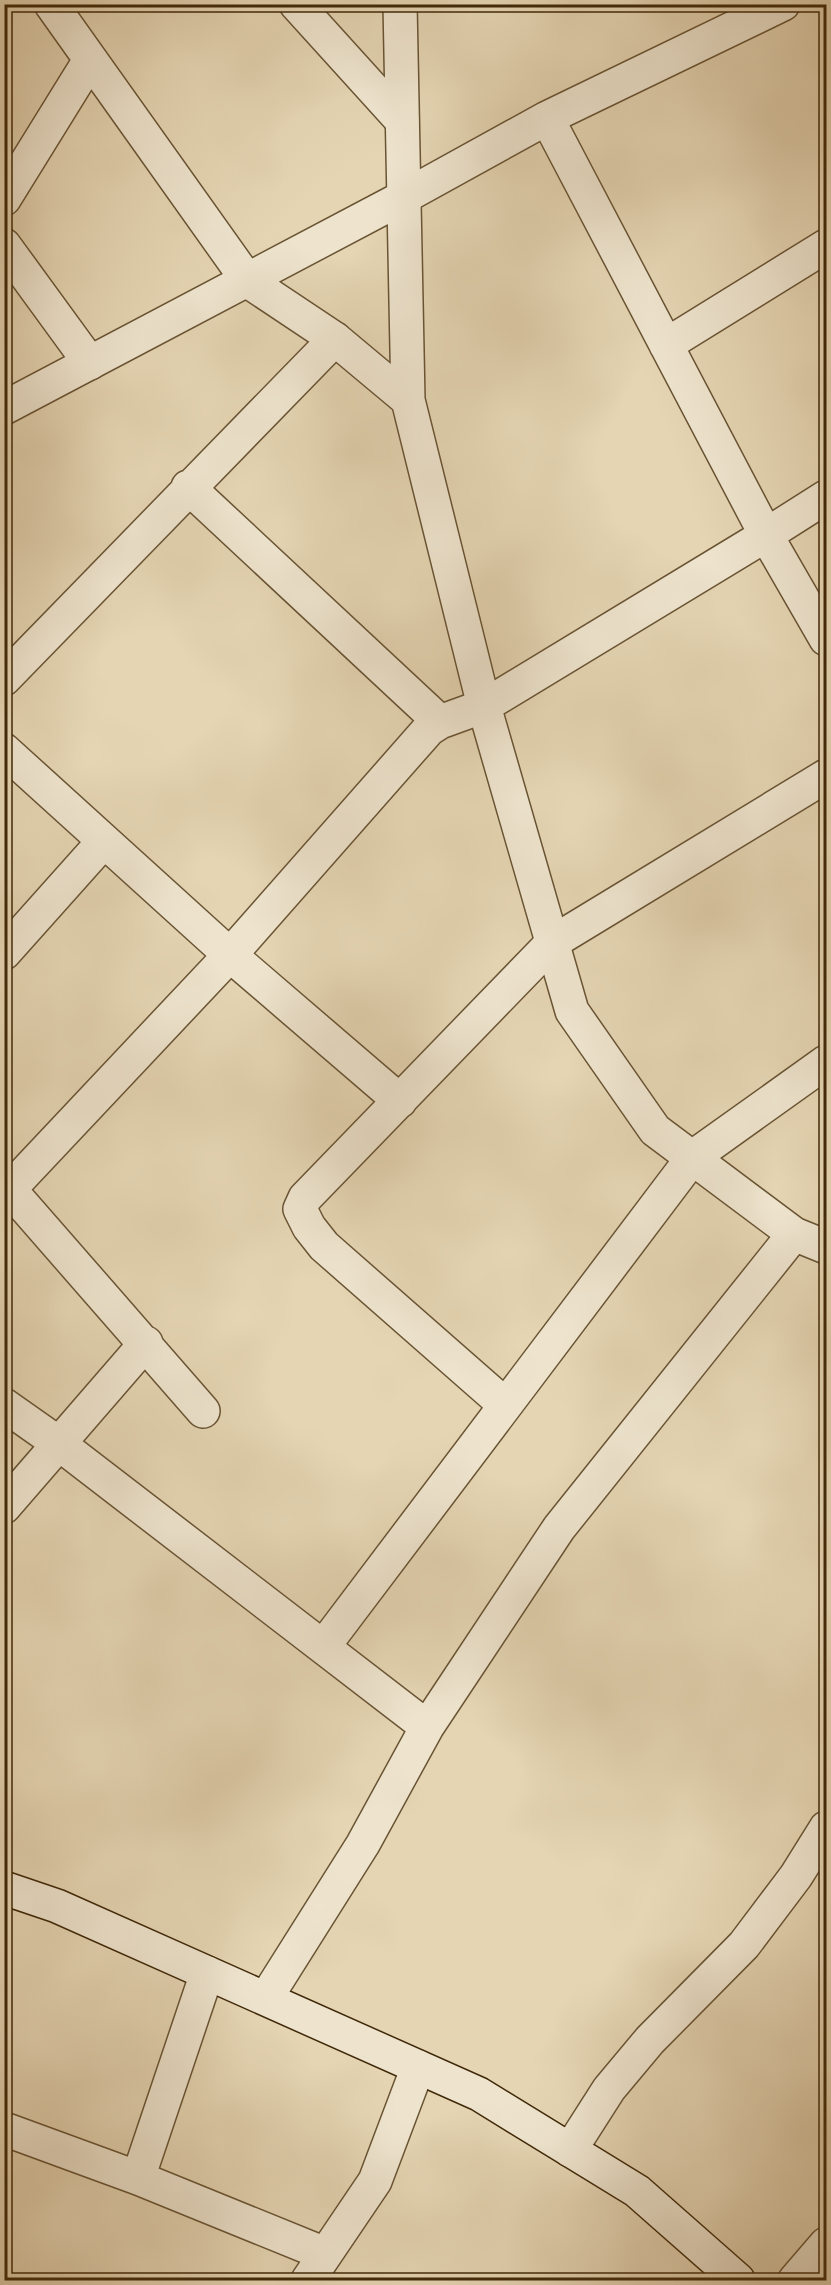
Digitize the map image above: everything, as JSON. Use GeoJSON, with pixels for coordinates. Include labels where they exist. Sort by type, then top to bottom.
{"type":"FeatureCollection","features":[{"type":"Feature","properties":{"kind":"street"},"geometry":{"type":"LineString","coordinates":[[51,4],[248,281],[335,339],[408,400]]}},
{"type":"Feature","properties":{"kind":"street"},"geometry":{"type":"LineString","coordinates":[[296,4],[402,121]]}},
{"type":"Feature","properties":{"kind":"street"},"geometry":{"type":"LineString","coordinates":[[400,4],[402,198],[408,400],[484,706],[572,1011],[656,1130],[794,1234],[826,1247]]}},
{"type":"Feature","properties":{"kind":"street"},"geometry":{"type":"LineString","coordinates":[[4,408],[248,281],[547,118],[783,4]]}},
{"type":"Feature","properties":{"kind":"street"},"geometry":{"type":"LineString","coordinates":[[4,199],[90,60]]}},
{"type":"Feature","properties":{"kind":"street"},"geometry":{"type":"LineString","coordinates":[[547,118],[766,535],[826,639]]}},
{"type":"Feature","properties":{"kind":"street"},"geometry":{"type":"LineString","coordinates":[[4,245],[90,363]]}},
{"type":"Feature","properties":{"kind":"street"},"geometry":{"type":"LineString","coordinates":[[666,345],[826,246]]}},
{"type":"Feature","properties":{"kind":"street"},"geometry":{"type":"LineString","coordinates":[[4,679],[188,487],[335,339]]}},
{"type":"Feature","properties":{"kind":"street"},"geometry":{"type":"LineString","coordinates":[[188,487],[440,722]]}},
{"type":"Feature","properties":{"kind":"street"},"geometry":{"type":"LineString","coordinates":[[203,1411],[146,1343],[7,1189],[230,956],[419,738],[440,722],[484,706],[826,497]]}},
{"type":"Feature","properties":{"kind":"street"},"geometry":{"type":"LineString","coordinates":[[4,750],[230,956],[400,1101]]}},
{"type":"Feature","properties":{"kind":"street"},"geometry":{"type":"LineString","coordinates":[[504,1404],[324,1246],[309,1227],[300,1209],[305,1198],[553,942],[826,776]]}},
{"type":"Feature","properties":{"kind":"street"},"geometry":{"type":"LineString","coordinates":[[4,953],[104,841]]}},
{"type":"Feature","properties":{"kind":"street"},"geometry":{"type":"LineString","coordinates":[[323,1647],[504,1404],[693,1157],[826,1062]]}},
{"type":"Feature","properties":{"kind":"street"},"geometry":{"type":"LineString","coordinates":[[266,1998],[363,1844],[427,1727],[559,1528],[794,1234]]}},
{"type":"Feature","properties":{"kind":"street"},"geometry":{"type":"LineString","coordinates":[[4,1507],[146,1343]]}},
{"type":"Feature","properties":{"kind":"street"},"geometry":{"type":"LineString","coordinates":[[4,1405],[58,1443],[427,1727]]}},
{"type":"Feature","properties":{"kind":"street"},"geometry":{"type":"LineString","coordinates":[[570,2150],[609,2090],[650,2040],[744,1945],[796,1876],[826,1828]]}},
{"type":"Feature","properties":{"kind":"street"},"geometry":{"type":"LineString","coordinates":[[4,1888],[57,1906],[479,2094],[637,2191],[738,2280]]}},
{"type":"Feature","properties":{"kind":"street"},"geometry":{"type":"LineString","coordinates":[[138,2178],[207,1973]]}},
{"type":"Feature","properties":{"kind":"street"},"geometry":{"type":"LineString","coordinates":[[4,2129],[138,2178],[317,2267],[375,2181],[417,2067]]}},
{"type":"Feature","properties":{"kind":"street"},"geometry":{"type":"LineString","coordinates":[[795,2280],[826,2244]]}}]}
